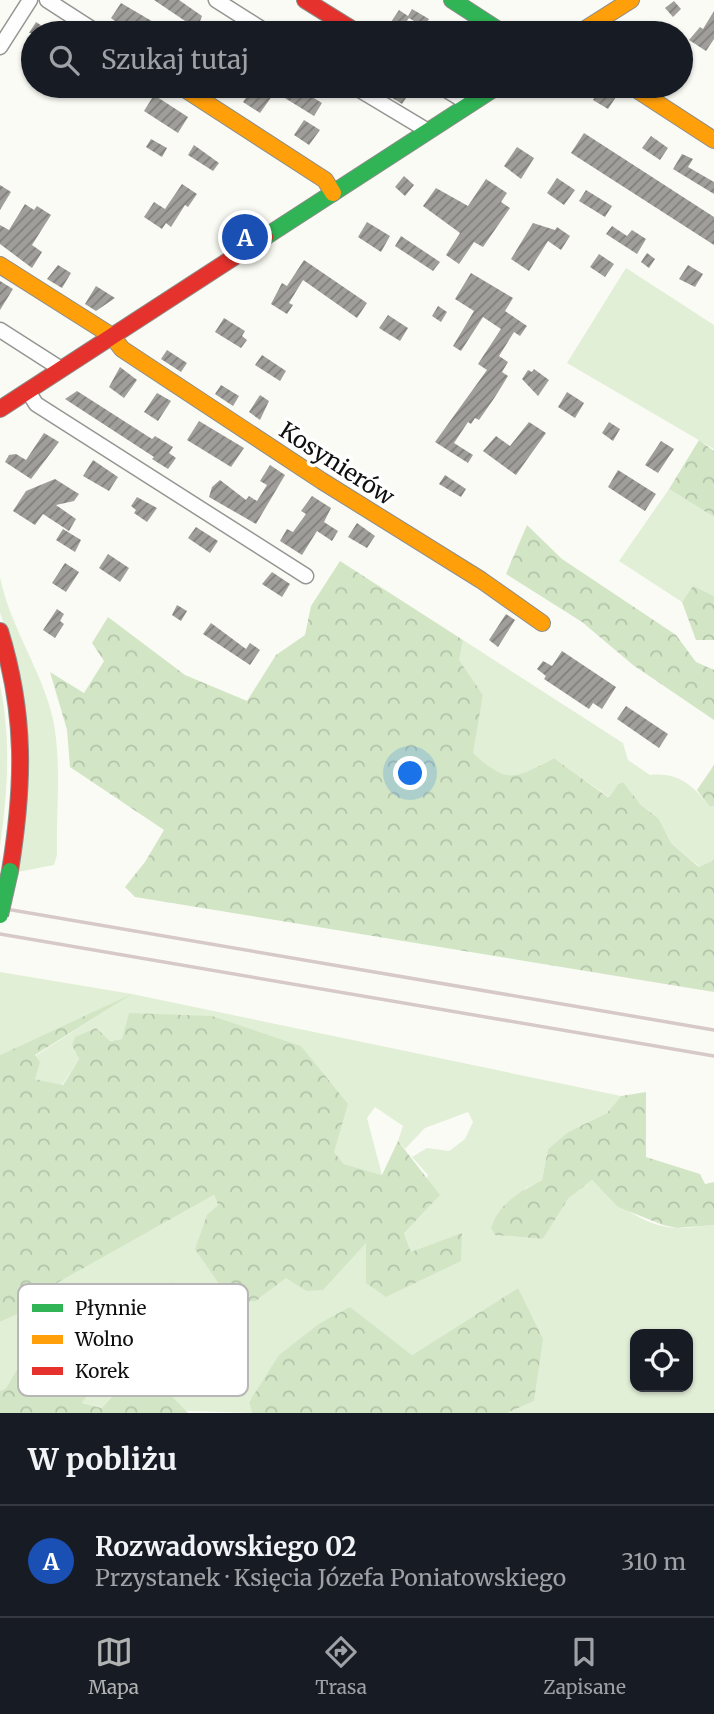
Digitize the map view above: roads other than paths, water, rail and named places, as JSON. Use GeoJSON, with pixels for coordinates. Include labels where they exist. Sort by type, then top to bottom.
{"type":"FeatureCollection","features":[{"type":"Feature","properties":{"kind":"street"},"geometry":{"type":"LineString","coordinates":[[0,47],[30,0]]}},
{"type":"Feature","properties":{"kind":"street"},"geometry":{"type":"LineString","coordinates":[[47,0],[79,21]]}},
{"type":"Feature","properties":{"kind":"street"},"geometry":{"type":"LineString","coordinates":[[216,0],[249,21]]}},
{"type":"Feature","properties":{"kind":"street"},"geometry":{"type":"LineString","coordinates":[[305,0],[339,21]]}},
{"type":"Feature","properties":{"kind":"street"},"geometry":{"type":"LineString","coordinates":[[452,0],[484,21]]}},
{"type":"Feature","properties":{"kind":"street"},"geometry":{"type":"LineString","coordinates":[[598,21],[631,0]]}},
{"type":"Feature","properties":{"kind":"street"},"geometry":{"type":"LineString","coordinates":[[199,98],[325,180],[333,192]]}},
{"type":"Feature","properties":{"kind":"street"},"geometry":{"type":"LineString","coordinates":[[373,98],[428,131]]}},
{"type":"Feature","properties":{"kind":"street"},"geometry":{"type":"LineString","coordinates":[[459,98],[469,104]]}},
{"type":"Feature","properties":{"kind":"street"},"geometry":{"type":"LineString","coordinates":[[0,409],[479,98]]}},
{"type":"Feature","properties":{"kind":"street"},"geometry":{"type":"LineString","coordinates":[[649,98],[714,140]]}},
{"type":"Feature","properties":{"kind":"street","name":"Kosynierów"},"geometry":{"type":"LineString","coordinates":[[0,265],[112,336],[122,349],[322,481],[481,580],[542,623]]}},
{"type":"Feature","properties":{"kind":"street"},"geometry":{"type":"LineString","coordinates":[[0,330],[61,369]]}},
{"type":"Feature","properties":{"kind":"street"},"geometry":{"type":"LineString","coordinates":[[27,391],[36,404],[306,576]]}},
{"type":"Feature","properties":{"kind":"street"},"geometry":{"type":"LineString","coordinates":[[0,631],[17,694],[23,752],[21,806],[0,915]]}},
{"type":"Feature","properties":{"kind":"railway"},"geometry":{"type":"LineString","coordinates":[[0,908],[714,1030]]}},
{"type":"Feature","properties":{"kind":"railway"},"geometry":{"type":"LineString","coordinates":[[0,934],[714,1056]]}},
{"type":"Feature","properties":{"kind":"place","name":"Rozwadowskiego 02"},"geometry":{"type":"Point","coordinates":[245,237]}}]}
